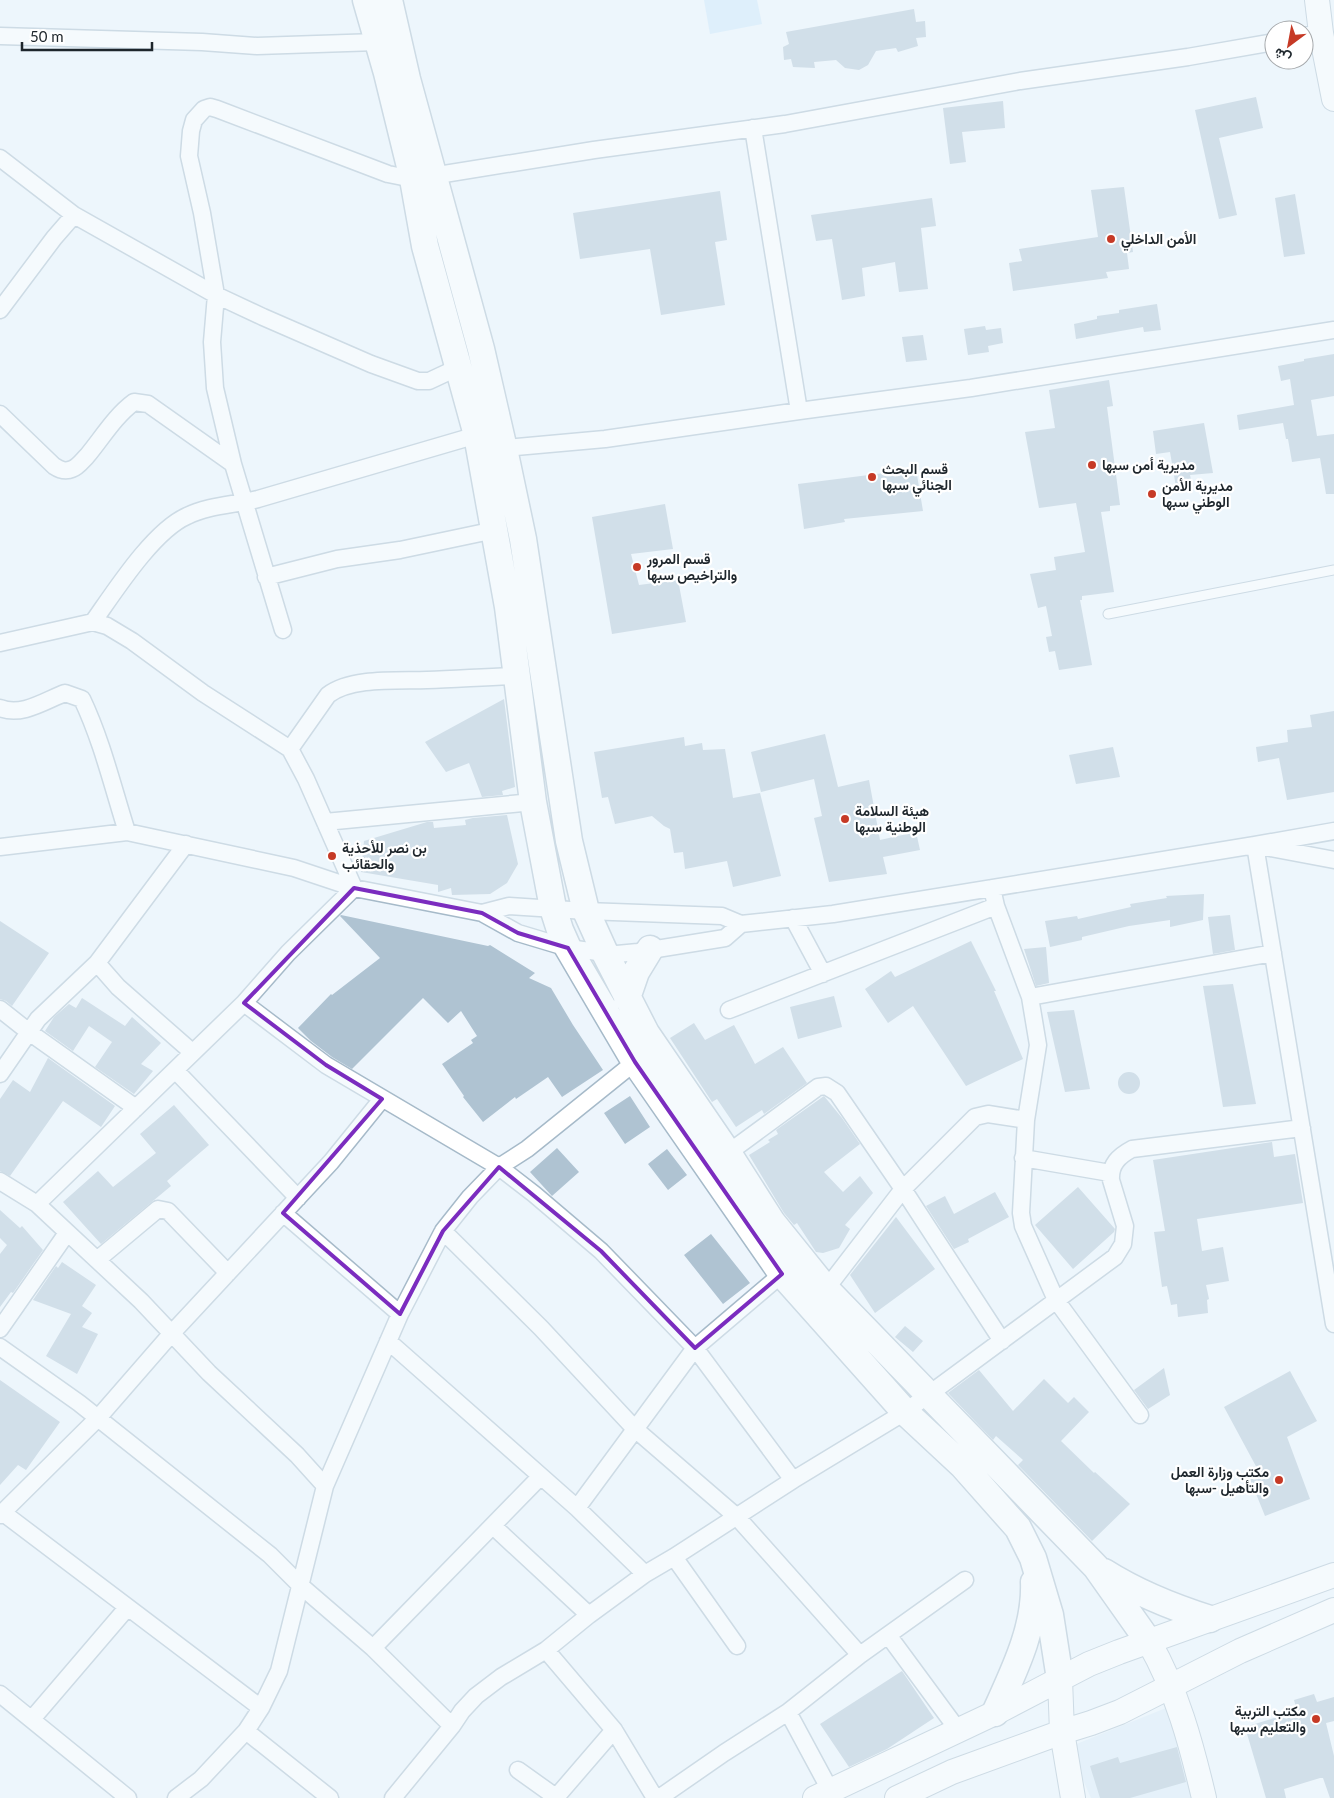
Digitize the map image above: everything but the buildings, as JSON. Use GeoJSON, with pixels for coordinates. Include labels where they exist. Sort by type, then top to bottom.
{"type":"FeatureCollection","features":[{"type":"Feature","properties":{"kind":"main road"},"geometry":{"type":"LineString","coordinates":[[366,0],[387,73],[479,341],[495,530],[508,607],[533,802],[552,908],[560,930],[568,948],[635,1062],[782,1274],[905,1412],[962,1466],[1018,1528],[1033,1558],[1050,1615],[1060,1679],[1062,1732],[1073,1798]]}},
{"type":"Feature","properties":{"kind":"main road"},"geometry":{"type":"LineString","coordinates":[[389,0],[407,79],[423,177],[425,246],[459,367],[523,539],[568,841],[586,912],[646,1033],[728,1153],[772,1222],[826,1289],[1096,1567],[1149,1642],[1171,1685],[1183,1716],[1204,1798]]}},
{"type":"Feature","properties":{"kind":"main road"},"geometry":{"type":"LineString","coordinates":[[1314,26],[1317,0]]}},
{"type":"Feature","properties":{"kind":"main road"},"geometry":{"type":"LineString","coordinates":[[1314,38],[1334,99]]}},
{"type":"Feature","properties":{"kind":"main road"},"geometry":{"type":"LineString","coordinates":[[627,998],[636,972],[650,949]]}},
{"type":"Feature","properties":{"kind":"main road"},"geometry":{"type":"LineString","coordinates":[[995,1713],[1011,1679],[1030,1625],[1034,1587],[1033,1558]]}},
{"type":"Feature","properties":{"kind":"main road"},"geometry":{"type":"LineString","coordinates":[[1096,1567],[1143,1594],[1210,1619]]}},
{"type":"Feature","properties":{"kind":"main road"},"geometry":{"type":"LineString","coordinates":[[823,1794],[995,1713],[1104,1658],[1334,1575]]}},
{"type":"Feature","properties":{"kind":"main road"},"geometry":{"type":"LineString","coordinates":[[897,1798],[952,1772],[1120,1712],[1240,1651],[1334,1610]]}},
{"type":"Feature","properties":{"kind":"street"},"geometry":{"type":"LineString","coordinates":[[0,36],[256,46],[377,42]]}},
{"type":"Feature","properties":{"kind":"street"},"geometry":{"type":"LineString","coordinates":[[283,630],[233,464],[215,388],[212,342],[216,295],[202,213],[189,156],[194,120],[204,109],[210,107],[217,109],[388,174],[423,177],[594,150],[753,128],[1020,81],[1188,57],[1264,44]]}},
{"type":"Feature","properties":{"kind":"street"},"geometry":{"type":"LineString","coordinates":[[753,128],[799,411]]}},
{"type":"Feature","properties":{"kind":"street"},"geometry":{"type":"LineString","coordinates":[[0,158],[74,215],[216,295],[371,364],[418,381],[429,381],[459,367]]}},
{"type":"Feature","properties":{"kind":"street"},"geometry":{"type":"LineString","coordinates":[[0,310],[54,238],[74,215]]}},
{"type":"Feature","properties":{"kind":"street"},"geometry":{"type":"LineString","coordinates":[[93,622],[139,558],[170,527],[186,516],[229,504],[245,502],[488,445],[605,439],[971,388],[1334,330]]}},
{"type":"Feature","properties":{"kind":"street"},"geometry":{"type":"LineString","coordinates":[[0,414],[60,470],[66,471],[77,466],[98,444],[123,410],[134,402],[148,404],[233,464]]}},
{"type":"Feature","properties":{"kind":"street"},"geometry":{"type":"LineString","coordinates":[[266,577],[337,559],[400,550],[495,530]]}},
{"type":"Feature","properties":{"kind":"street"},"geometry":{"type":"LineString","coordinates":[[0,643],[93,622],[107,626],[290,749],[306,779],[354,888]]}},
{"type":"Feature","properties":{"kind":"street"},"geometry":{"type":"LineString","coordinates":[[290,749],[328,695],[343,687],[368,682],[516,676]]}},
{"type":"Feature","properties":{"kind":"street"},"geometry":{"type":"LineString","coordinates":[[0,708],[13,710],[31,707],[65,692],[82,699],[97,736],[127,832]]}},
{"type":"Feature","properties":{"kind":"street"},"geometry":{"type":"LineString","coordinates":[[325,822],[533,802]]}},
{"type":"Feature","properties":{"kind":"street"},"geometry":{"type":"LineString","coordinates":[[482,913],[509,906],[586,912],[722,916],[741,924],[833,914],[1334,831]]}},
{"type":"Feature","properties":{"kind":"street"},"geometry":{"type":"LineString","coordinates":[[2,850],[127,832],[294,868],[354,888],[482,913],[518,933],[568,948],[605,953],[617,954],[725,938],[741,924]]}},
{"type":"Feature","properties":{"kind":"street"},"geometry":{"type":"LineString","coordinates":[[0,1074],[38,1019],[97,963],[186,844]]}},
{"type":"Feature","properties":{"kind":"street"},"geometry":{"type":"LineString","coordinates":[[1255,845],[1334,860]]}},
{"type":"Feature","properties":{"kind":"street"},"geometry":{"type":"LineString","coordinates":[[1255,845],[1334,1324]]}},
{"type":"Feature","properties":{"kind":"street"},"geometry":{"type":"LineString","coordinates":[[37,1204],[244,1003],[288,954],[354,888]]}},
{"type":"Feature","properties":{"kind":"street"},"geometry":{"type":"LineString","coordinates":[[992,888],[996,906],[1030,997],[1038,1045],[1026,1120],[1023,1158],[1023,1226],[1056,1300],[1140,1415]]}},
{"type":"Feature","properties":{"kind":"street"},"geometry":{"type":"LineString","coordinates":[[730,1010],[996,906]]}},
{"type":"Feature","properties":{"kind":"street"},"geometry":{"type":"LineString","coordinates":[[793,918],[823,974]]}},
{"type":"Feature","properties":{"kind":"street"},"geometry":{"type":"LineString","coordinates":[[1030,997],[1273,953]]}},
{"type":"Feature","properties":{"kind":"street"},"geometry":{"type":"LineString","coordinates":[[97,963],[118,987],[192,1052]]}},
{"type":"Feature","properties":{"kind":"street"},"geometry":{"type":"LineString","coordinates":[[244,1003],[326,1065],[499,1167],[534,1194],[600,1251],[695,1348],[793,1480]]}},
{"type":"Feature","properties":{"kind":"street"},"geometry":{"type":"LineString","coordinates":[[0,1008],[29,1032],[136,1108]]}},
{"type":"Feature","properties":{"kind":"street"},"geometry":{"type":"LineString","coordinates":[[176,1798],[201,1779],[246,1731],[261,1708],[279,1671],[325,1486],[400,1314],[443,1231],[470,1197],[499,1167],[527,1149],[635,1062]]}},
{"type":"Feature","properties":{"kind":"street"},"geometry":{"type":"LineString","coordinates":[[175,1070],[298,1198]]}},
{"type":"Feature","properties":{"kind":"street"},"geometry":{"type":"LineString","coordinates":[[728,1153],[818,1087],[826,1086],[837,1093],[903,1189],[1002,1341]]}},
{"type":"Feature","properties":{"kind":"street"},"geometry":{"type":"LineString","coordinates":[[261,1708],[1,1513],[98,1418],[172,1333],[331,1162],[382,1099]]}},
{"type":"Feature","properties":{"kind":"street"},"geometry":{"type":"LineString","coordinates":[[826,1289],[903,1189],[975,1117],[988,1114],[1026,1120]]}},
{"type":"Feature","properties":{"kind":"street"},"geometry":{"type":"LineString","coordinates":[[393,1798],[462,1711],[476,1696],[501,1677],[546,1650],[588,1615],[645,1574],[793,1480],[905,1412],[1115,1257],[1123,1244],[1126,1226],[1110,1173],[1113,1164],[1122,1154],[1132,1149],[1302,1128]]}},
{"type":"Feature","properties":{"kind":"street"},"geometry":{"type":"LineString","coordinates":[[1023,1158],[1110,1173]]}},
{"type":"Feature","properties":{"kind":"street"},"geometry":{"type":"LineString","coordinates":[[0,1181],[37,1204],[97,1260],[172,1333],[209,1373],[297,1455],[325,1486]]}},
{"type":"Feature","properties":{"kind":"street"},"geometry":{"type":"LineString","coordinates":[[97,1260],[158,1209],[168,1211],[228,1273]]}},
{"type":"Feature","properties":{"kind":"street"},"geometry":{"type":"LineString","coordinates":[[283,1214],[400,1314]]}},
{"type":"Feature","properties":{"kind":"street"},"geometry":{"type":"LineString","coordinates":[[443,1231],[542,1328],[634,1429],[737,1517],[860,1655]]}},
{"type":"Feature","properties":{"kind":"street"},"geometry":{"type":"LineString","coordinates":[[0,1328],[67,1233]]}},
{"type":"Feature","properties":{"kind":"street"},"geometry":{"type":"LineString","coordinates":[[577,1508],[695,1348],[782,1274]]}},
{"type":"Feature","properties":{"kind":"street"},"geometry":{"type":"LineString","coordinates":[[388,1341],[577,1508],[645,1574]]}},
{"type":"Feature","properties":{"kind":"street"},"geometry":{"type":"LineString","coordinates":[[0,1346],[98,1418],[270,1555],[301,1586],[373,1648],[452,1726]]}},
{"type":"Feature","properties":{"kind":"street"},"geometry":{"type":"LineString","coordinates":[[373,1648],[540,1477]]}},
{"type":"Feature","properties":{"kind":"street"},"geometry":{"type":"LineString","coordinates":[[493,1526],[588,1615]]}},
{"type":"Feature","properties":{"kind":"street"},"geometry":{"type":"LineString","coordinates":[[674,1557],[737,1646]]}},
{"type":"Feature","properties":{"kind":"street"},"geometry":{"type":"LineString","coordinates":[[659,1798],[788,1712],[860,1655],[965,1580]]}},
{"type":"Feature","properties":{"kind":"street"},"geometry":{"type":"LineString","coordinates":[[32,1720],[127,1608]]}},
{"type":"Feature","properties":{"kind":"street"},"geometry":{"type":"LineString","coordinates":[[888,1635],[958,1730]]}},
{"type":"Feature","properties":{"kind":"street"},"geometry":{"type":"LineString","coordinates":[[546,1650],[614,1730],[655,1798]]}},
{"type":"Feature","properties":{"kind":"street"},"geometry":{"type":"LineString","coordinates":[[0,1694],[128,1798]]}},
{"type":"Feature","properties":{"kind":"street"},"geometry":{"type":"LineString","coordinates":[[788,1712],[823,1794]]}},
{"type":"Feature","properties":{"kind":"street"},"geometry":{"type":"LineString","coordinates":[[518,1770],[553,1795],[558,1794],[614,1730]]}},
{"type":"Feature","properties":{"kind":"street"},"geometry":{"type":"LineString","coordinates":[[246,1731],[330,1798]]}},
{"type":"Feature","properties":{"kind":"lane"},"geometry":{"type":"LineString","coordinates":[[1108,614],[1334,570]]}},
{"type":"Feature","properties":{"kind":"highlighted area"},"geometry":{"type":"Polygon","coordinates":[[[354,888],[482,913],[518,933],[568,948],[635,1062],[782,1274],[695,1348],[601,1251],[499,1167],[443,1231],[400,1314],[283,1213],[382,1099],[326,1065],[244,1003],[354,888]]]}},
{"type":"Feature","properties":{"kind":"shaded area"},"geometry":{"type":"Polygon","coordinates":[[[704,0],[757,0],[762,24],[710,34],[704,0]]]}},
{"type":"Feature","properties":{"kind":"shaded area"},"geometry":{"type":"Polygon","coordinates":[[[1171,1706],[1193,1798],[1091,1798],[1076,1764],[1074,1745],[1171,1706]]]}},
{"type":"Feature","properties":{"kind":"place","name":"الأمن الداخلي"},"geometry":{"type":"Point","coordinates":[1111,239]}},
{"type":"Feature","properties":{"kind":"place","name":"مديرية أمن سبها"},"geometry":{"type":"Point","coordinates":[1092,465]}},
{"type":"Feature","properties":{"kind":"place","name":"قسم البحث الجنائي سبها"},"geometry":{"type":"Point","coordinates":[872,477]}},
{"type":"Feature","properties":{"kind":"place","name":"مديرية الأمن الوطني سبها"},"geometry":{"type":"Point","coordinates":[1152,494]}},
{"type":"Feature","properties":{"kind":"place","name":"قسم المرور والتراخيص سبها"},"geometry":{"type":"Point","coordinates":[637,567]}},
{"type":"Feature","properties":{"kind":"place","name":"هيئة السلامة الوطنية سبها"},"geometry":{"type":"Point","coordinates":[845,819]}},
{"type":"Feature","properties":{"kind":"place","name":"بن نصر للأحذية والحقائب"},"geometry":{"type":"Point","coordinates":[332,856]}},
{"type":"Feature","properties":{"kind":"place","name":"مكتب وزارة العمل والتأهيل -سبها"},"geometry":{"type":"Point","coordinates":[1279,1480]}},
{"type":"Feature","properties":{"kind":"place","name":"مكتب التربية والتعليم سبها"},"geometry":{"type":"Point","coordinates":[1316,1719]}}]}
